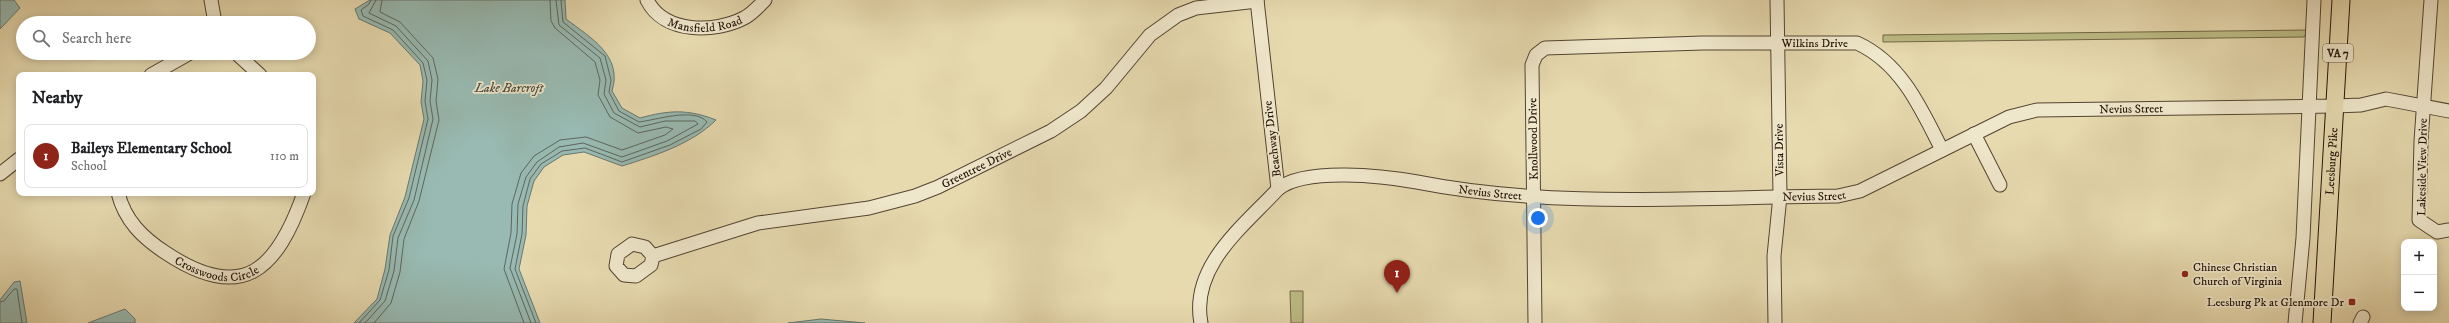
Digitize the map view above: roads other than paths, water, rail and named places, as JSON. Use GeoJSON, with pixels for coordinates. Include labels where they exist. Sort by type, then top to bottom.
{"type":"FeatureCollection","features":[{"type":"Feature","properties":{"kind":"main road","name":"Leesburg Pike"},"geometry":{"type":"LineString","coordinates":[[2322,323],[2341,0]]}},
{"type":"Feature","properties":{"kind":"street"},"geometry":{"type":"LineString","coordinates":[[211,0],[214,16]]}},
{"type":"Feature","properties":{"kind":"street","name":"Mansfield Road"},"geometry":{"type":"LineString","coordinates":[[647,0],[660,16],[679,25],[701,29],[724,26],[745,18],[765,0]]}},
{"type":"Feature","properties":{"kind":"street","name":"Vista Drive"},"geometry":{"type":"LineString","coordinates":[[1775,323],[1774,256],[1780,196],[1777,0]]}},
{"type":"Feature","properties":{"kind":"street"},"geometry":{"type":"LineString","coordinates":[[2295,323],[2303,238],[2314,0]]}},
{"type":"Feature","properties":{"kind":"street","name":"Lakeside View Drive"},"geometry":{"type":"LineString","coordinates":[[2431,0],[2424,104],[2419,220],[2437,232],[2449,230]]}},
{"type":"Feature","properties":{"kind":"street","name":"Beachway Drive"},"geometry":{"type":"LineString","coordinates":[[1201,323],[1201,290],[1212,264],[1278,189],[1257,1]]}},
{"type":"Feature","properties":{"kind":"street","name":"Greentree Drive"},"geometry":{"type":"LineString","coordinates":[[653,256],[758,223],[869,208],[915,196],[938,187],[1051,131],[1081,111],[1106,88],[1150,35],[1178,15],[1196,8],[1257,1]]}},
{"type":"Feature","properties":{"kind":"street","name":"Wilkins Drive"},"geometry":{"type":"LineString","coordinates":[[1632,44],[1850,42],[1870,49],[1883,59],[1912,92],[1942,150]]}},
{"type":"Feature","properties":{"kind":"street","name":"Knollwood Drive"},"geometry":{"type":"LineString","coordinates":[[1535,323],[1532,65],[1536,55],[1550,46],[1632,44]]}},
{"type":"Feature","properties":{"kind":"street"},"geometry":{"type":"LineString","coordinates":[[156,72],[178,60]]}},
{"type":"Feature","properties":{"kind":"street"},"geometry":{"type":"LineString","coordinates":[[244,60],[257,72]]}},
{"type":"Feature","properties":{"kind":"street","name":"Lakeside View Drive"},"geometry":{"type":"LineString","coordinates":[[2335,106],[2361,105],[2386,99],[2424,104],[2436,110],[2449,111]]}},
{"type":"Feature","properties":{"kind":"street","name":"Nevius Street"},"geometry":{"type":"LineString","coordinates":[[1278,189],[1297,180],[1355,174],[1394,178],[1466,192],[1534,198],[1838,196],[1860,191],[2009,117],[2037,110],[2335,106]]}},
{"type":"Feature","properties":{"kind":"street"},"geometry":{"type":"LineString","coordinates":[[1974,134],[2000,185]]}},
{"type":"Feature","properties":{"kind":"street"},"geometry":{"type":"LineString","coordinates":[[0,174],[16,161]]}},
{"type":"Feature","properties":{"kind":"street","name":"Crosswoods Circle"},"geometry":{"type":"LineString","coordinates":[[119,196],[132,224],[152,243],[188,267],[201,273],[224,278],[248,274],[269,259],[287,232],[303,196]]}},
{"type":"Feature","properties":{"kind":"water"},"geometry":{"type":"Polygon","coordinates":[[[0,0],[14,0],[20,8],[0,29],[0,0]]]}},
{"type":"Feature","properties":{"kind":"water","name":"Lake Barcroft"},"geometry":{"type":"Polygon","coordinates":[[[370,0],[565,0],[566,19],[594,41],[609,58],[613,68],[614,79],[612,91],[622,108],[640,118],[660,113],[687,112],[716,120],[696,136],[672,148],[622,166],[584,152],[563,155],[544,167],[534,181],[527,206],[526,235],[519,269],[540,323],[354,323],[377,299],[385,269],[390,235],[405,197],[424,119],[421,102],[423,81],[420,65],[390,33],[359,19],[355,9],[370,0]]]}},
{"type":"Feature","properties":{"kind":"water"},"geometry":{"type":"Polygon","coordinates":[[[20,281],[27,323],[0,323],[0,300],[14,282],[20,281]]]}},
{"type":"Feature","properties":{"kind":"water"},"geometry":{"type":"Polygon","coordinates":[[[125,309],[135,319],[135,323],[88,323],[125,309]]]}},
{"type":"Feature","properties":{"kind":"water"},"geometry":{"type":"Polygon","coordinates":[[[821,319],[865,323],[788,323],[821,319]]]}},
{"type":"Feature","properties":{"kind":"place","name":"Chinese Christian Church of Virginia"},"geometry":{"type":"Point","coordinates":[2185,274]}},
{"type":"Feature","properties":{"kind":"place","name":"Baileys Elementary School"},"geometry":{"type":"Point","coordinates":[1397,293]}},
{"type":"Feature","properties":{"kind":"place","name":"Leesburg Pk at Glenmore Dr"},"geometry":{"type":"Point","coordinates":[2352,302]}}]}
